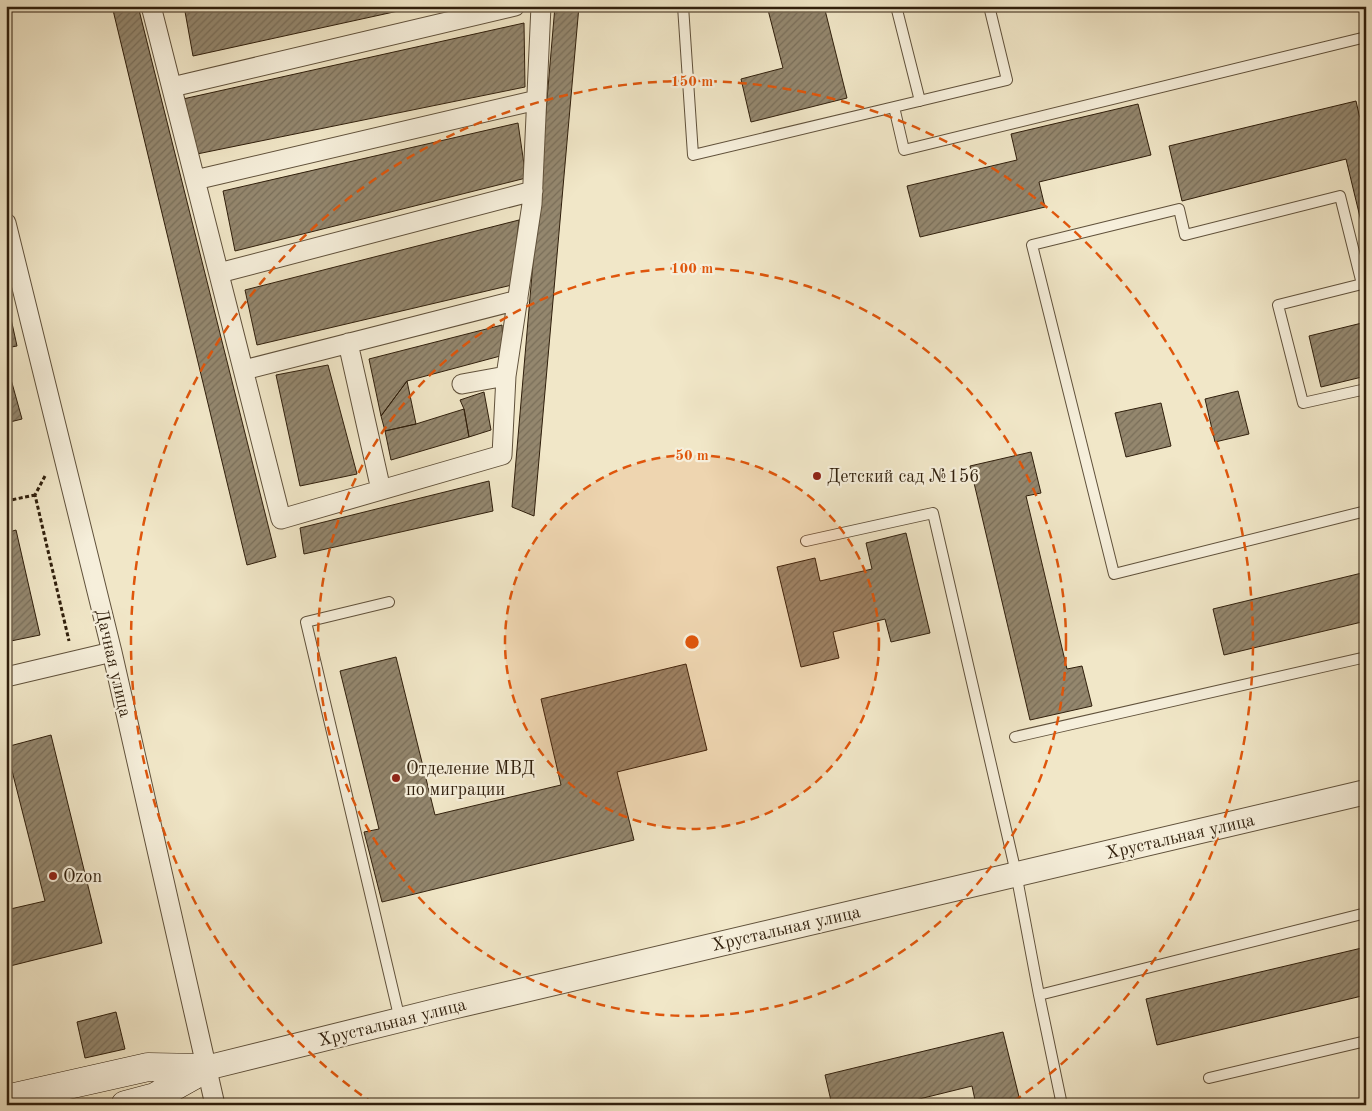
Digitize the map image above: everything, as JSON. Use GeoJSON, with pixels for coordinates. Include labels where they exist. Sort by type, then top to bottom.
{"type":"FeatureCollection","features":[{"type":"Feature","properties":{"kind":"main road","name":"Хрустальная улица"},"geometry":{"type":"LineString","coordinates":[[6,1099],[148,1067],[206,1068]]}},
{"type":"Feature","properties":{"kind":"main road","name":"Хрустальная улица"},"geometry":{"type":"LineString","coordinates":[[125,1105],[155,1097],[206,1068]]}},
{"type":"Feature","properties":{"kind":"street"},"geometry":{"type":"LineString","coordinates":[[152,6],[281,518],[502,455],[506,376],[533,191],[542,6]]}},
{"type":"Feature","properties":{"kind":"street"},"geometry":{"type":"LineString","coordinates":[[172,87],[515,6]]}},
{"type":"Feature","properties":{"kind":"street"},"geometry":{"type":"LineString","coordinates":[[195,180],[537,100]]}},
{"type":"Feature","properties":{"kind":"street"},"geometry":{"type":"LineString","coordinates":[[219,273],[533,191]]}},
{"type":"Feature","properties":{"kind":"street","name":"Дачная улица"},"geometry":{"type":"LineString","coordinates":[[8,235],[112,652],[215,1105]]}},
{"type":"Feature","properties":{"kind":"street"},"geometry":{"type":"LineString","coordinates":[[244,370],[518,300]]}},
{"type":"Feature","properties":{"kind":"street"},"geometry":{"type":"LineString","coordinates":[[348,343],[382,490]]}},
{"type":"Feature","properties":{"kind":"street"},"geometry":{"type":"LineString","coordinates":[[462,384],[506,376]]}},
{"type":"Feature","properties":{"kind":"street"},"geometry":{"type":"LineString","coordinates":[[6,677],[112,652]]}},
{"type":"Feature","properties":{"kind":"street","name":"Хрустальная улица"},"geometry":{"type":"LineString","coordinates":[[206,1068],[1016,873],[1366,792]]}},
{"type":"Feature","properties":{"kind":"lane"},"geometry":{"type":"LineString","coordinates":[[684,6],[693,155],[1007,80],[989,6]]}},
{"type":"Feature","properties":{"kind":"lane"},"geometry":{"type":"LineString","coordinates":[[896,6],[920,101]]}},
{"type":"Feature","properties":{"kind":"lane"},"geometry":{"type":"LineString","coordinates":[[894,107],[904,150],[1366,38]]}},
{"type":"Feature","properties":{"kind":"lane"},"geometry":{"type":"LineString","coordinates":[[1366,389],[1303,403],[1278,305],[1362,284],[1340,196],[1185,234],[1179,209],[1032,245],[1114,574],[1366,511]]}},
{"type":"Feature","properties":{"kind":"lane"},"geometry":{"type":"LineString","coordinates":[[806,542],[934,513],[1016,873],[1038,995],[1062,1105]]}},
{"type":"Feature","properties":{"kind":"lane"},"geometry":{"type":"LineString","coordinates":[[390,602],[306,622],[400,1021]]}},
{"type":"Feature","properties":{"kind":"lane"},"geometry":{"type":"LineString","coordinates":[[1015,737],[1366,657]]}},
{"type":"Feature","properties":{"kind":"lane"},"geometry":{"type":"LineString","coordinates":[[1038,995],[1366,913]]}},
{"type":"Feature","properties":{"kind":"lane"},"geometry":{"type":"LineString","coordinates":[[1209,1078],[1366,1041]]}},
{"type":"Feature","properties":{"kind":"path"},"geometry":{"type":"LineString","coordinates":[[61,447],[35,495],[74,661]]}},
{"type":"Feature","properties":{"kind":"path"},"geometry":{"type":"LineString","coordinates":[[6,501],[35,495]]}},
{"type":"Feature","properties":{"kind":"building"},"geometry":{"type":"Polygon","coordinates":[[[112,6],[138,6],[276,557],[247,565],[112,6]]]}},
{"type":"Feature","properties":{"kind":"building"},"geometry":{"type":"Polygon","coordinates":[[[184,6],[421,6],[193,56],[184,6]]]}},
{"type":"Feature","properties":{"kind":"building"},"geometry":{"type":"Polygon","coordinates":[[[555,6],[579,6],[534,516],[512,507],[555,6]]]}},
{"type":"Feature","properties":{"kind":"building"},"geometry":{"type":"Polygon","coordinates":[[[767,6],[824,6],[847,98],[751,122],[741,79],[783,68],[767,6]]]}},
{"type":"Feature","properties":{"kind":"building"},"geometry":{"type":"Polygon","coordinates":[[[524,23],[525,87],[197,154],[183,99],[524,23]]]}},
{"type":"Feature","properties":{"kind":"building"},"geometry":{"type":"Polygon","coordinates":[[[1356,101],[1363,132],[1366,131],[1366,242],[1346,159],[1182,201],[1169,146],[1356,101]]]}},
{"type":"Feature","properties":{"kind":"building"},"geometry":{"type":"Polygon","coordinates":[[[1138,104],[1151,155],[1039,182],[1045,207],[920,237],[907,186],[1017,160],[1011,134],[1138,104]]]}},
{"type":"Feature","properties":{"kind":"building"},"geometry":{"type":"Polygon","coordinates":[[[518,123],[526,178],[235,251],[223,191],[518,123]]]}},
{"type":"Feature","properties":{"kind":"building"},"geometry":{"type":"Polygon","coordinates":[[[519,220],[512,285],[257,345],[245,290],[519,220]]]}},
{"type":"Feature","properties":{"kind":"building"},"geometry":{"type":"Polygon","coordinates":[[[6,296],[17,346],[6,348],[6,296]]]}},
{"type":"Feature","properties":{"kind":"building"},"geometry":{"type":"Polygon","coordinates":[[[1366,322],[1366,376],[1321,387],[1309,336],[1366,322]]]}},
{"type":"Feature","properties":{"kind":"building"},"geometry":{"type":"Polygon","coordinates":[[[502,325],[504,355],[407,381],[381,416],[369,359],[502,325]]]}},
{"type":"Feature","properties":{"kind":"building"},"geometry":{"type":"Polygon","coordinates":[[[328,365],[357,474],[300,486],[276,375],[328,365]]]}},
{"type":"Feature","properties":{"kind":"building"},"geometry":{"type":"Polygon","coordinates":[[[6,366],[22,419],[6,423],[6,366]]]}},
{"type":"Feature","properties":{"kind":"building"},"geometry":{"type":"Polygon","coordinates":[[[407,381],[416,424],[385,431],[381,416],[407,381]]]}},
{"type":"Feature","properties":{"kind":"building"},"geometry":{"type":"Polygon","coordinates":[[[1238,391],[1249,434],[1215,442],[1205,399],[1238,391]]]}},
{"type":"Feature","properties":{"kind":"building"},"geometry":{"type":"Polygon","coordinates":[[[484,392],[491,430],[469,437],[464,409],[460,400],[484,392]]]}},
{"type":"Feature","properties":{"kind":"building"},"geometry":{"type":"Polygon","coordinates":[[[1161,403],[1171,446],[1126,457],[1115,413],[1161,403]]]}},
{"type":"Feature","properties":{"kind":"building"},"geometry":{"type":"Polygon","coordinates":[[[464,409],[469,437],[391,460],[385,431],[416,424],[464,409]]]}},
{"type":"Feature","properties":{"kind":"building"},"geometry":{"type":"Polygon","coordinates":[[[1031,452],[1041,493],[1026,496],[1067,669],[1082,666],[1092,706],[1030,720],[970,466],[1031,452]]]}},
{"type":"Feature","properties":{"kind":"building"},"geometry":{"type":"Polygon","coordinates":[[[489,481],[493,511],[304,554],[300,528],[489,481]]]}},
{"type":"Feature","properties":{"kind":"building"},"geometry":{"type":"Polygon","coordinates":[[[16,530],[40,635],[6,642],[6,533],[16,530]]]}},
{"type":"Feature","properties":{"kind":"building"},"geometry":{"type":"Polygon","coordinates":[[[906,533],[930,633],[891,642],[885,619],[833,632],[839,658],[801,667],[777,567],[815,558],[820,581],[872,569],[866,543],[906,533]]]}},
{"type":"Feature","properties":{"kind":"building"},"geometry":{"type":"Polygon","coordinates":[[[1366,572],[1366,621],[1224,655],[1213,609],[1366,572]]]}},
{"type":"Feature","properties":{"kind":"building","name":"Отделение МВД по миграции"},"geometry":{"type":"Polygon","coordinates":[[[396,657],[435,815],[561,785],[541,699],[686,664],[707,750],[617,772],[634,840],[382,902],[364,832],[379,829],[340,671],[396,657]]]}},
{"type":"Feature","properties":{"kind":"building"},"geometry":{"type":"Polygon","coordinates":[[[51,735],[102,943],[6,967],[6,910],[45,901],[6,747],[51,735]]]}},
{"type":"Feature","properties":{"kind":"building"},"geometry":{"type":"Polygon","coordinates":[[[1366,947],[1366,995],[1157,1045],[1146,999],[1366,947]]]}},
{"type":"Feature","properties":{"kind":"building"},"geometry":{"type":"Polygon","coordinates":[[[116,1012],[125,1049],[85,1058],[77,1022],[116,1012]]]}},
{"type":"Feature","properties":{"kind":"building"},"geometry":{"type":"Polygon","coordinates":[[[1003,1032],[1021,1105],[976,1105],[972,1086],[895,1105],[832,1105],[825,1075],[1003,1032]]]}},
{"type":"Feature","properties":{"kind":"place","name":"Детский сад №156"},"geometry":{"type":"Point","coordinates":[817,476]}},
{"type":"Feature","properties":{"kind":"place","name":"Отделение МВД по миграции"},"geometry":{"type":"Point","coordinates":[396,778]}},
{"type":"Feature","properties":{"kind":"place","name":"Ozon"},"geometry":{"type":"Point","coordinates":[53,876]}}]}
